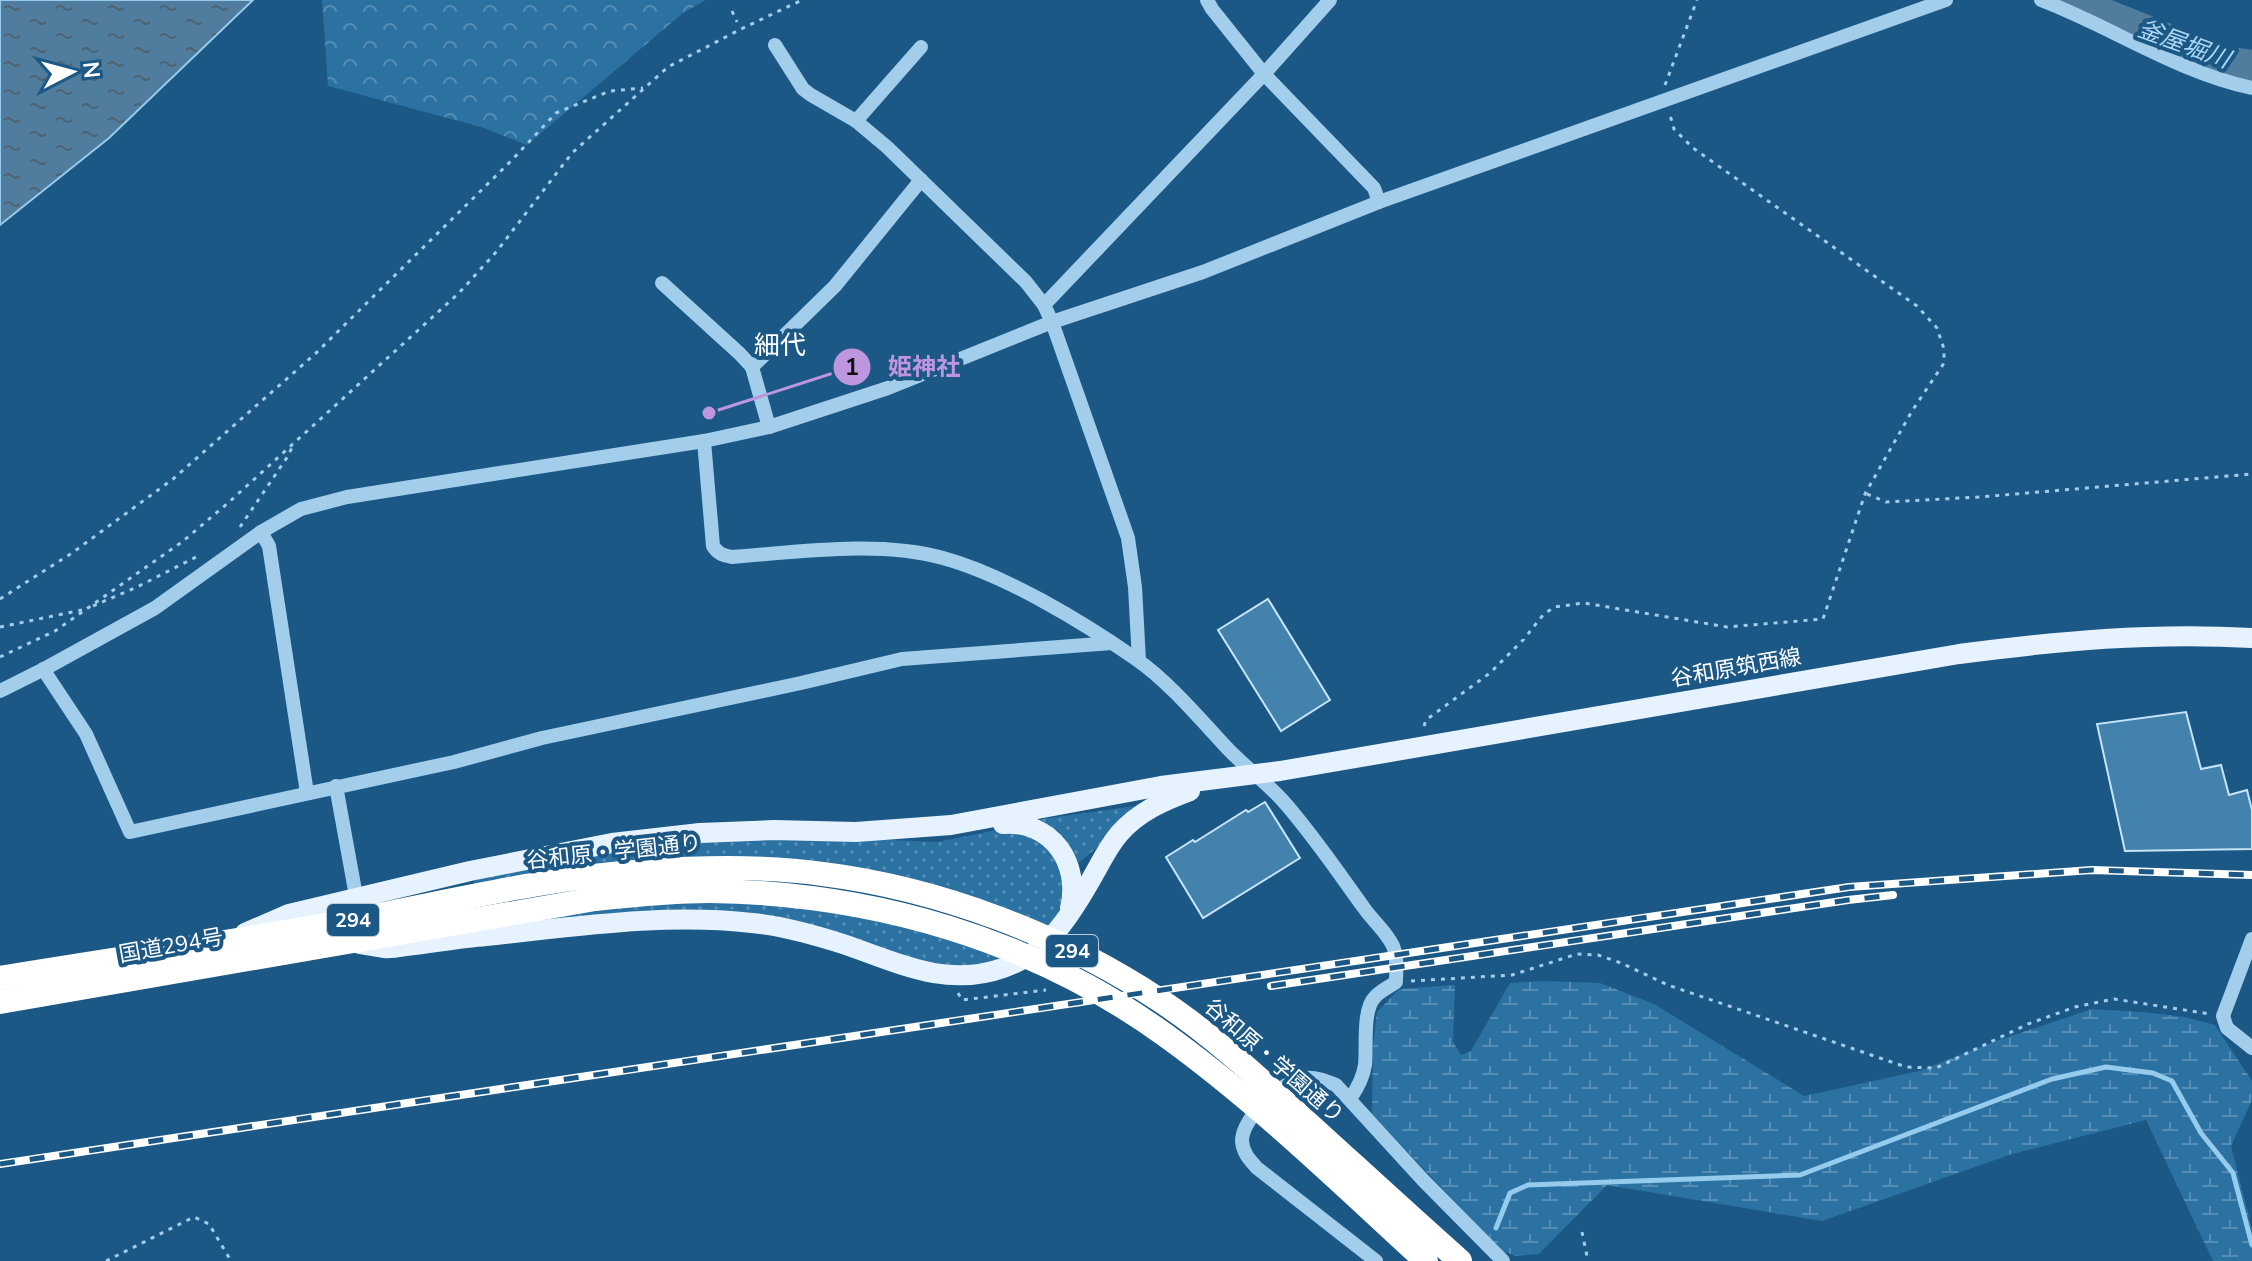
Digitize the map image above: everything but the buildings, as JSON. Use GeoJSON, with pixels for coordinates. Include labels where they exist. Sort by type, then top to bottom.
{"type":"FeatureCollection","features":[{"type":"Feature","properties":{"kind":"highway","name":"谷和原・学園通り"},"geometry":{"type":"LineString","coordinates":[[230,940],[358,909],[646,871],[753,868],[824,874],[930,896],[1009,923],[1086,958],[1157,998],[1191,1022],[1234,1056],[1275,1109],[1426,1261]]}},
{"type":"Feature","properties":{"kind":"highway","name":"谷和原・学園通り"},"geometry":{"type":"LineString","coordinates":[[351,943],[595,899],[707,891],[819,899],[887,910],[929,921],[1003,947],[1053,969],[1094,990],[1162,1033],[1205,1065],[1275,1109],[1460,1261]]}},
{"type":"Feature","properties":{"kind":"highway","name":"国道294号"},"geometry":{"type":"LineString","coordinates":[[0,978],[230,940]]}},
{"type":"Feature","properties":{"kind":"highway","name":"国道294号"},"geometry":{"type":"LineString","coordinates":[[0,1002],[351,943]]}},
{"type":"Feature","properties":{"kind":"main road","name":"谷和原筑西線"},"geometry":{"type":"LineString","coordinates":[[1232,778],[1973,652],[2060,641],[2130,637],[2252,638]]}},
{"type":"Feature","properties":{"kind":"main road"},"geometry":{"type":"LineString","coordinates":[[951,825],[1161,786],[1232,778]]}},
{"type":"Feature","properties":{"kind":"main road"},"geometry":{"type":"LineString","coordinates":[[351,943],[387,948],[620,923],[672,919],[724,921],[787,928],[908,967],[959,977],[985,974],[1034,953],[1061,927],[1111,844],[1127,825],[1168,799],[1232,778]]}},
{"type":"Feature","properties":{"kind":"main road"},"geometry":{"type":"LineString","coordinates":[[358,909],[470,871],[612,843],[700,833],[774,830],[856,832],[951,825],[1025,824],[1046,834],[1063,853],[1072,880],[1068,917]]}},
{"type":"Feature","properties":{"kind":"street"},"geometry":{"type":"LineString","coordinates":[[1207,0],[1264,74],[1374,188],[1379,202]]}},
{"type":"Feature","properties":{"kind":"street"},"geometry":{"type":"LineString","coordinates":[[1044,305],[1264,74],[1330,0]]}},
{"type":"Feature","properties":{"kind":"street"},"geometry":{"type":"LineString","coordinates":[[0,691],[155,608],[261,532],[301,509],[347,497],[704,441],[769,427],[888,388],[1052,322],[1203,272],[1379,202],[1943,0]]}},
{"type":"Feature","properties":{"kind":"street"},"geometry":{"type":"LineString","coordinates":[[2041,0],[2189,68],[2252,88]]}},
{"type":"Feature","properties":{"kind":"street"},"geometry":{"type":"LineString","coordinates":[[775,45],[803,89],[856,121],[1026,282],[1044,305],[1128,538],[1135,587],[1139,661]]}},
{"type":"Feature","properties":{"kind":"street"},"geometry":{"type":"LineString","coordinates":[[856,121],[921,47]]}},
{"type":"Feature","properties":{"kind":"street"},"geometry":{"type":"LineString","coordinates":[[752,367],[835,286],[921,180]]}},
{"type":"Feature","properties":{"kind":"street"},"geometry":{"type":"LineString","coordinates":[[662,283],[752,367],[769,427]]}},
{"type":"Feature","properties":{"kind":"street"},"geometry":{"type":"LineString","coordinates":[[704,441],[716,552],[723,555],[885,550],[941,557],[964,565],[1018,589],[1139,661],[1185,703],[1241,763],[1270,787],[1321,847],[1370,917],[1384,931],[1396,956],[1396,982],[1372,998],[1366,1023],[1365,1066],[1359,1086],[1350,1099]]}},
{"type":"Feature","properties":{"kind":"street"},"geometry":{"type":"LineString","coordinates":[[261,532],[269,546],[307,793]]}},
{"type":"Feature","properties":{"kind":"street"},"geometry":{"type":"LineString","coordinates":[[43,669],[86,734],[130,832],[454,762],[542,738],[902,659],[1112,643]]}},
{"type":"Feature","properties":{"kind":"street"},"geometry":{"type":"LineString","coordinates":[[336,786],[358,909]]}},
{"type":"Feature","properties":{"kind":"street"},"geometry":{"type":"LineString","coordinates":[[2252,939],[2223,1016],[2227,1028],[2252,1048]]}},
{"type":"Feature","properties":{"kind":"street"},"geometry":{"type":"LineString","coordinates":[[1376,1261],[1257,1168],[1245,1154],[1242,1142],[1247,1121],[1266,1100],[1289,1082],[1315,1078],[1336,1085],[1503,1261]]}},
{"type":"Feature","properties":{"kind":"path"},"geometry":{"type":"LineString","coordinates":[[0,657],[55,631],[182,542],[459,293],[497,251],[572,153],[668,67],[802,0]]}},
{"type":"Feature","properties":{"kind":"path"},"geometry":{"type":"LineString","coordinates":[[1415,748],[1426,720],[1490,673],[1554,607],[1584,603],[1727,627],[1823,619],[1865,494],[1912,411],[1944,363],[1944,349],[1937,328],[1917,306],[1693,148],[1674,129],[1664,87],[1697,0]]}},
{"type":"Feature","properties":{"kind":"path"},"geometry":{"type":"LineString","coordinates":[[732,11],[737,22]]}},
{"type":"Feature","properties":{"kind":"path"},"geometry":{"type":"LineString","coordinates":[[0,599],[72,553],[173,479],[315,354],[556,113],[610,91],[644,88]]}},
{"type":"Feature","properties":{"kind":"path"},"geometry":{"type":"LineString","coordinates":[[241,526],[296,439]]}},
{"type":"Feature","properties":{"kind":"path"},"geometry":{"type":"LineString","coordinates":[[1865,494],[1886,502],[2252,474]]}},
{"type":"Feature","properties":{"kind":"path"},"geometry":{"type":"LineString","coordinates":[[0,627],[84,609],[137,587],[205,552]]}},
{"type":"Feature","properties":{"kind":"path"},"geometry":{"type":"LineString","coordinates":[[1396,982],[1512,975],[1577,954],[1598,955],[1668,985],[1906,1067],[1936,1068],[2028,1024],[2075,1007],[2114,999],[2223,1016]]}},
{"type":"Feature","properties":{"kind":"path"},"geometry":{"type":"LineString","coordinates":[[962,1000],[1048,989]]}},
{"type":"Feature","properties":{"kind":"path"},"geometry":{"type":"LineString","coordinates":[[106,1261],[194,1217],[209,1224],[231,1261]]}},
{"type":"Feature","properties":{"kind":"path"},"geometry":{"type":"LineString","coordinates":[[1582,1232],[1588,1261]]}},
{"type":"Feature","properties":{"kind":"green space"},"geometry":{"type":"Polygon","coordinates":[[[322,0],[706,0],[683,13],[527,145],[481,127],[328,86],[322,0]]]}},
{"type":"Feature","properties":{"kind":"green space"},"geometry":{"type":"Polygon","coordinates":[[[1135,806],[1103,843],[1077,864],[1035,820],[1135,806]]]}},
{"type":"Feature","properties":{"kind":"green space"},"geometry":{"type":"Polygon","coordinates":[[[1002,829],[1034,834],[1061,862],[1067,891],[1058,919],[1049,927],[1011,910],[909,878],[822,861],[757,858],[475,885],[473,878],[563,858],[738,839],[828,837],[937,842],[1002,829]]]}},
{"type":"Feature","properties":{"kind":"green space"},"geometry":{"type":"Polygon","coordinates":[[[752,900],[858,916],[959,942],[1006,959],[948,969],[815,930],[486,926],[607,906],[752,900]]]}},
{"type":"Feature","properties":{"kind":"green space"},"geometry":{"type":"Polygon","coordinates":[[[1510,983],[1600,983],[1654,1004],[1804,1096],[1919,1071],[2092,1009],[2185,1017],[2215,1025],[2252,1081],[2252,1100],[2231,1146],[2252,1229],[2252,1261],[2213,1261],[2146,1120],[2012,1154],[1822,1221],[1607,1185],[1539,1254],[1517,1256],[1501,1251],[1372,1114],[1377,1012],[1399,989],[1455,985],[1453,1042],[1461,1055],[1471,1051],[1510,983]]]}},
{"type":"Feature","properties":{"kind":"water"},"geometry":{"type":"Polygon","coordinates":[[[0,0],[253,0],[109,138],[0,225],[0,0]]]}},
{"type":"Feature","properties":{"kind":"waterway","name":"釜屋堀川"},"geometry":{"type":"LineString","coordinates":[[2073,0],[2224,62],[2252,66]]}},
{"type":"Feature","properties":{"kind":"waterway"},"geometry":{"type":"LineString","coordinates":[[1496,1228],[1510,1193],[1528,1185],[1800,1175],[2052,1079],[2106,1067],[2153,1073],[2172,1081],[2201,1133],[2233,1173],[2252,1245]]}},
{"type":"Feature","properties":{"kind":"railway"},"geometry":{"type":"LineString","coordinates":[[0,1164],[1849,887],[2092,870],[2252,875]]}},
{"type":"Feature","properties":{"kind":"railway"},"geometry":{"type":"LineString","coordinates":[[1271,986],[1893,895]]}},
{"type":"Feature","properties":{"kind":"place","name":"姫神社"},"geometry":{"type":"Point","coordinates":[709,413]}},
{"type":"Feature","properties":{"kind":"district","name":"細代"},"geometry":{"type":"Point","coordinates":[780,345]}}]}
